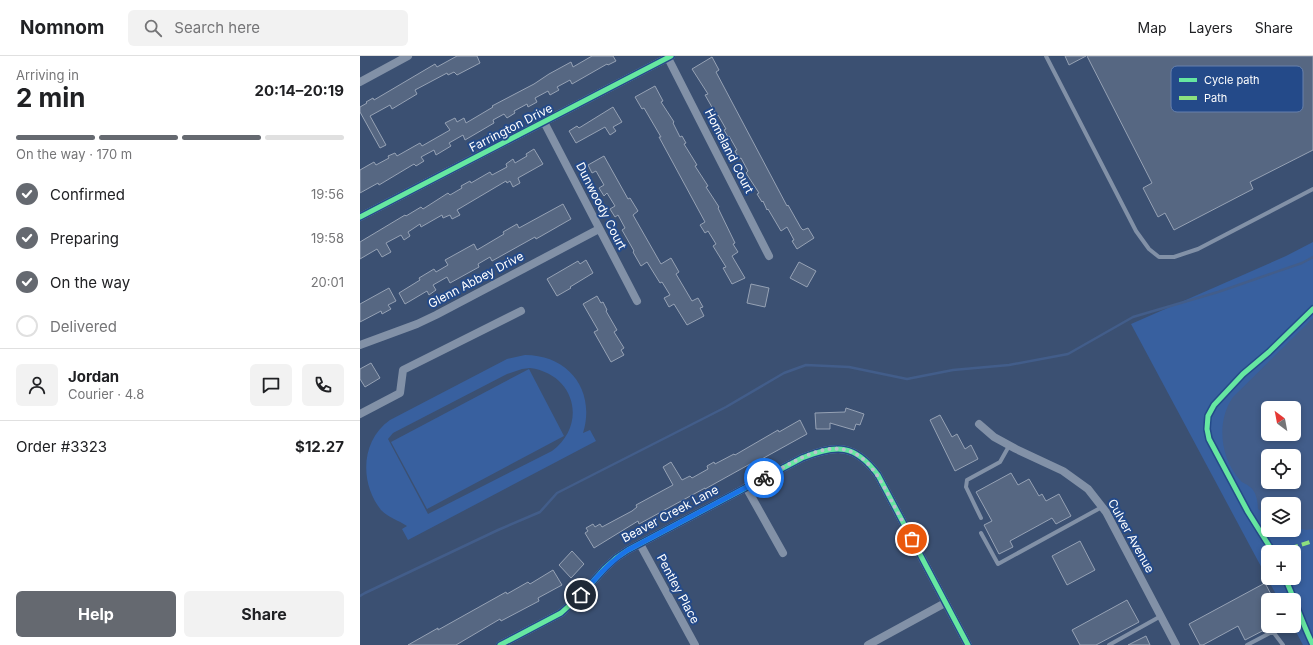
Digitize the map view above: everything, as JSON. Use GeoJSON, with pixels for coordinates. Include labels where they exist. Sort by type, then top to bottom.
{"type":"FeatureCollection","features":[{"type":"Feature","properties":{"kind":"street"},"geometry":{"type":"LineString","coordinates":[[360,82],[408,56]]}},
{"type":"Feature","properties":{"kind":"street","name":"Farrington Drive"},"geometry":{"type":"LineString","coordinates":[[360,217],[669,57]]}},
{"type":"Feature","properties":{"kind":"street","name":"Homeland Court"},"geometry":{"type":"LineString","coordinates":[[669,57],[769,256]]}},
{"type":"Feature","properties":{"kind":"street","name":"Dunwoody Court"},"geometry":{"type":"LineString","coordinates":[[544,122],[637,301]]}},
{"type":"Feature","properties":{"kind":"street","name":"Glenn Abbey Drive"},"geometry":{"type":"LineString","coordinates":[[360,345],[417,324],[436,315],[599,229]]}},
{"type":"Feature","properties":{"kind":"street"},"geometry":{"type":"LineString","coordinates":[[360,414],[400,393],[403,370],[521,311]]}},
{"type":"Feature","properties":{"kind":"street","name":"Culver Avenue"},"geometry":{"type":"LineString","coordinates":[[979,424],[994,437],[1009,446],[1070,475],[1088,490],[1102,507],[1176,645]]}},
{"type":"Feature","properties":{"kind":"street","name":"Beaver Creek Lane"},"geometry":{"type":"LineString","coordinates":[[500,645],[561,613],[581,595],[604,568],[616,558],[802,458],[827,450],[839,449],[849,451],[861,456],[870,464],[878,475],[945,603]]}},
{"type":"Feature","properties":{"kind":"street"},"geometry":{"type":"LineString","coordinates":[[746,487],[783,553]]}},
{"type":"Feature","properties":{"kind":"street","name":"Pentley Place"},"geometry":{"type":"LineString","coordinates":[[640,544],[695,645]]}},
{"type":"Feature","properties":{"kind":"street"},"geometry":{"type":"LineString","coordinates":[[868,645],[945,603],[968,645]]}},
{"type":"Feature","properties":{"kind":"lane"},"geometry":{"type":"LineString","coordinates":[[1046,56],[1136,231],[1149,249],[1159,257],[1174,257],[1198,249],[1313,189]]}},
{"type":"Feature","properties":{"kind":"lane"},"geometry":{"type":"LineString","coordinates":[[981,518],[966,487],[967,480],[1000,462],[1009,446]]}},
{"type":"Feature","properties":{"kind":"lane"},"geometry":{"type":"LineString","coordinates":[[981,533],[998,564],[1102,507]]}},
{"type":"Feature","properties":{"kind":"lane"},"geometry":{"type":"LineString","coordinates":[[1109,645],[1161,616]]}},
{"type":"Feature","properties":{"kind":"lane"},"geometry":{"type":"LineString","coordinates":[[1247,645],[1270,633],[1274,633],[1283,645]]}},
{"type":"Feature","properties":{"kind":"shaded area"},"geometry":{"type":"Polygon","coordinates":[[[1313,242],[1313,645],[1303,645],[1297,633],[1301,633],[1301,593],[1275,593],[1271,585],[1301,585],[1301,545],[1261,545],[1261,566],[1131,324],[1286,256],[1313,242]]]}},
{"type":"Feature","properties":{"kind":"shaded area"},"geometry":{"type":"Polygon","coordinates":[[[1313,318],[1313,529],[1301,529],[1301,497],[1261,497],[1261,511],[1258,509],[1254,491],[1241,481],[1233,471],[1228,461],[1222,428],[1228,407],[1233,397],[1313,318]]]}},
{"type":"Feature","properties":{"kind":"shaded area"},"geometry":{"type":"Polygon","coordinates":[[[525,355],[541,357],[554,361],[566,369],[575,378],[582,390],[586,403],[586,418],[583,433],[590,430],[596,441],[408,540],[402,529],[407,526],[381,510],[374,500],[369,488],[366,463],[368,451],[373,439],[380,429],[390,420],[507,359],[525,355]],[[530,368],[507,374],[393,433],[388,439],[428,514],[552,451],[563,440],[570,427],[573,414],[571,402],[566,390],[557,380],[545,372],[530,368]]]}},
{"type":"Feature","properties":{"kind":"shaded area"},"geometry":{"type":"Polygon","coordinates":[[[529,369],[564,436],[427,509],[391,442],[529,369]]]}},
{"type":"Feature","properties":{"kind":"building"},"geometry":{"type":"Polygon","coordinates":[[[457,56],[477,56],[480,63],[457,75],[454,72],[448,75],[447,73],[415,90],[417,94],[392,109],[390,105],[370,116],[386,145],[380,148],[360,112],[360,107],[367,103],[366,102],[373,98],[374,100],[435,64],[437,67],[457,56]]]}},
{"type":"Feature","properties":{"kind":"building"},"geometry":{"type":"Polygon","coordinates":[[[592,56],[613,56],[616,61],[608,65],[607,64],[572,84],[570,80],[557,87],[559,90],[550,95],[548,91],[535,98],[537,102],[528,107],[527,104],[514,111],[515,113],[507,118],[504,114],[493,120],[494,123],[465,140],[463,135],[449,143],[451,146],[436,155],[434,150],[421,157],[424,161],[416,166],[414,164],[379,185],[378,183],[360,193],[360,170],[374,162],[376,165],[389,158],[388,156],[395,153],[397,156],[420,143],[422,146],[450,130],[445,123],[455,118],[457,122],[464,118],[466,123],[493,107],[492,106],[534,84],[571,62],[573,67],[592,56]]]}},
{"type":"Feature","properties":{"kind":"building"},"geometry":{"type":"Polygon","coordinates":[[[1065,56],[1086,56],[1069,65],[1065,56]]]}},
{"type":"Feature","properties":{"kind":"building"},"geometry":{"type":"Polygon","coordinates":[[[1087,56],[1313,56],[1313,150],[1250,182],[1253,189],[1174,230],[1165,213],[1158,217],[1143,188],[1152,183],[1087,56]]]}},
{"type":"Feature","properties":{"kind":"building"},"geometry":{"type":"Polygon","coordinates":[[[712,57],[719,70],[716,72],[787,206],[788,205],[801,228],[803,230],[808,228],[814,238],[797,249],[792,241],[794,240],[787,227],[781,231],[768,209],[767,210],[763,201],[762,202],[757,194],[759,193],[746,173],[748,171],[741,158],[739,159],[735,151],[737,150],[724,130],[726,129],[705,95],[708,94],[692,69],[712,57]]]}},
{"type":"Feature","properties":{"kind":"building"},"geometry":{"type":"Polygon","coordinates":[[[655,86],[663,101],[661,102],[674,122],[673,123],[680,137],[682,136],[686,143],[684,144],[697,165],[695,166],[719,207],[718,208],[735,243],[733,244],[738,252],[732,256],[745,278],[732,284],[723,268],[726,267],[713,246],[716,244],[708,231],[705,233],[700,225],[705,222],[659,137],[661,137],[644,108],[642,109],[635,97],[655,86]]]}},
{"type":"Feature","properties":{"kind":"building"},"geometry":{"type":"Polygon","coordinates":[[[613,107],[622,122],[613,127],[616,131],[610,135],[605,127],[576,143],[569,131],[577,126],[579,128],[613,107]]]}},
{"type":"Feature","properties":{"kind":"building"},"geometry":{"type":"Polygon","coordinates":[[[534,149],[543,164],[518,178],[520,183],[513,187],[510,181],[507,183],[506,181],[457,210],[460,215],[452,219],[450,215],[443,218],[442,215],[421,227],[420,224],[408,232],[410,236],[404,240],[401,235],[386,243],[391,252],[382,257],[377,249],[360,259],[360,242],[405,215],[406,216],[421,207],[423,209],[448,193],[450,195],[470,181],[471,183],[490,172],[492,175],[507,167],[506,164],[513,159],[515,163],[527,156],[526,154],[534,149]]]}},
{"type":"Feature","properties":{"kind":"building"},"geometry":{"type":"Polygon","coordinates":[[[604,156],[628,199],[630,198],[638,211],[633,215],[661,264],[671,258],[679,272],[676,274],[692,301],[698,298],[703,307],[700,308],[704,316],[687,325],[674,304],[669,307],[664,298],[670,295],[662,282],[660,283],[647,262],[641,266],[622,230],[625,228],[618,215],[615,217],[610,209],[615,206],[607,193],[604,196],[599,188],[604,185],[596,171],[592,173],[588,165],[604,156]]]}},
{"type":"Feature","properties":{"kind":"building"},"geometry":{"type":"Polygon","coordinates":[[[563,204],[571,219],[536,239],[535,237],[492,261],[490,257],[478,264],[479,267],[450,283],[447,277],[433,285],[436,290],[429,295],[427,291],[405,304],[399,293],[434,269],[436,272],[448,265],[445,260],[474,244],[477,250],[504,234],[503,232],[517,224],[519,228],[563,204]]]}},
{"type":"Feature","properties":{"kind":"building"},"geometry":{"type":"Polygon","coordinates":[[[586,260],[593,273],[557,296],[547,279],[578,261],[580,264],[586,260]]]}},
{"type":"Feature","properties":{"kind":"building"},"geometry":{"type":"Polygon","coordinates":[[[799,262],[816,271],[807,287],[790,278],[799,262]]]}},
{"type":"Feature","properties":{"kind":"building"},"geometry":{"type":"Polygon","coordinates":[[[751,284],[769,288],[765,307],[747,303],[751,284]]]}},
{"type":"Feature","properties":{"kind":"building"},"geometry":{"type":"Polygon","coordinates":[[[389,288],[396,301],[388,305],[391,309],[382,314],[381,311],[360,322],[360,304],[389,288]]]}},
{"type":"Feature","properties":{"kind":"building"},"geometry":{"type":"Polygon","coordinates":[[[597,296],[601,303],[603,302],[607,310],[606,311],[617,330],[614,332],[624,348],[621,350],[624,355],[611,362],[594,332],[598,330],[583,304],[597,296]]]}},
{"type":"Feature","properties":{"kind":"building"},"geometry":{"type":"Polygon","coordinates":[[[371,363],[380,378],[365,387],[360,379],[360,369],[371,363]]]}},
{"type":"Feature","properties":{"kind":"building"},"geometry":{"type":"Polygon","coordinates":[[[846,408],[864,414],[860,425],[856,424],[854,430],[830,423],[830,429],[816,429],[815,413],[845,412],[846,408]]]}},
{"type":"Feature","properties":{"kind":"building"},"geometry":{"type":"Polygon","coordinates":[[[940,415],[952,437],[957,434],[965,449],[971,445],[978,459],[955,471],[930,420],[940,415]]]}},
{"type":"Feature","properties":{"kind":"building"},"geometry":{"type":"Polygon","coordinates":[[[800,420],[807,434],[639,524],[638,521],[594,548],[585,533],[588,531],[586,528],[593,524],[595,527],[600,524],[602,527],[632,511],[637,507],[636,505],[673,485],[663,467],[671,462],[682,480],[690,476],[692,478],[708,469],[707,466],[714,462],[715,464],[734,454],[735,455],[778,430],[779,432],[800,420]]]}},
{"type":"Feature","properties":{"kind":"building"},"geometry":{"type":"Polygon","coordinates":[[[1011,473],[1018,485],[1029,479],[1039,496],[1042,494],[1046,501],[1059,494],[1071,516],[1056,524],[1052,518],[1010,541],[1013,547],[999,554],[984,525],[992,521],[976,492],[1011,473]]]}},
{"type":"Feature","properties":{"kind":"building"},"geometry":{"type":"Polygon","coordinates":[[[1080,541],[1095,570],[1067,585],[1052,556],[1080,541]]]}},
{"type":"Feature","properties":{"kind":"building"},"geometry":{"type":"Polygon","coordinates":[[[572,551],[584,564],[571,578],[559,565],[572,551]]]}},
{"type":"Feature","properties":{"kind":"building"},"geometry":{"type":"Polygon","coordinates":[[[553,570],[562,585],[538,598],[539,601],[501,621],[500,619],[456,645],[408,645],[506,592],[507,594],[528,582],[530,584],[553,570]]]}},
{"type":"Feature","properties":{"kind":"building"},"geometry":{"type":"Polygon","coordinates":[[[1261,585],[1266,585],[1270,593],[1261,593],[1261,632],[1245,640],[1238,626],[1203,645],[1200,645],[1189,624],[1261,585]]]}},
{"type":"Feature","properties":{"kind":"building"},"geometry":{"type":"Polygon","coordinates":[[[1127,600],[1139,622],[1096,645],[1080,645],[1072,630],[1127,600]]]}},
{"type":"Feature","properties":{"kind":"building"},"geometry":{"type":"Polygon","coordinates":[[[1146,636],[1150,645],[1128,645],[1146,636]]]}},
{"type":"Feature","properties":{"kind":"waterway"},"geometry":{"type":"LineString","coordinates":[[360,596],[498,530],[540,512],[557,493],[726,407],[784,373],[806,365],[849,367],[907,379],[953,370],[1009,365],[1068,354],[1133,317],[1218,292],[1302,263],[1313,257]]}},
{"type":"Feature","properties":{"kind":"marked path"},"geometry":{"type":"LineString","coordinates":[[1301,545],[1313,541]]}},
{"type":"Feature","properties":{"kind":"cycle path"},"geometry":{"type":"LineString","coordinates":[[360,217],[671,56]]}},
{"type":"Feature","properties":{"kind":"cycle path"},"geometry":{"type":"LineString","coordinates":[[1269,545],[1248,512],[1209,439],[1207,429],[1208,416],[1214,405],[1243,374],[1269,352],[1313,309]]}},
{"type":"Feature","properties":{"kind":"cycle path"},"geometry":{"type":"LineString","coordinates":[[500,645],[561,613],[581,595],[605,568],[628,550],[802,458],[814,453],[835,449],[853,452],[870,465],[878,475],[968,645]]}},
{"type":"Feature","properties":{"kind":"cycle path"},"geometry":{"type":"LineString","coordinates":[[1288,585],[1313,645]]}},
{"type":"Feature","properties":{"kind":"way so far"},"geometry":{"type":"LineString","coordinates":[[764,478],[802,458],[817,452],[839,449],[853,452],[861,456],[870,464],[878,475],[912,539]]}},
{"type":"Feature","properties":{"kind":"route"},"geometry":{"type":"LineString","coordinates":[[581,595],[604,568],[628,550],[764,478]]}}]}
